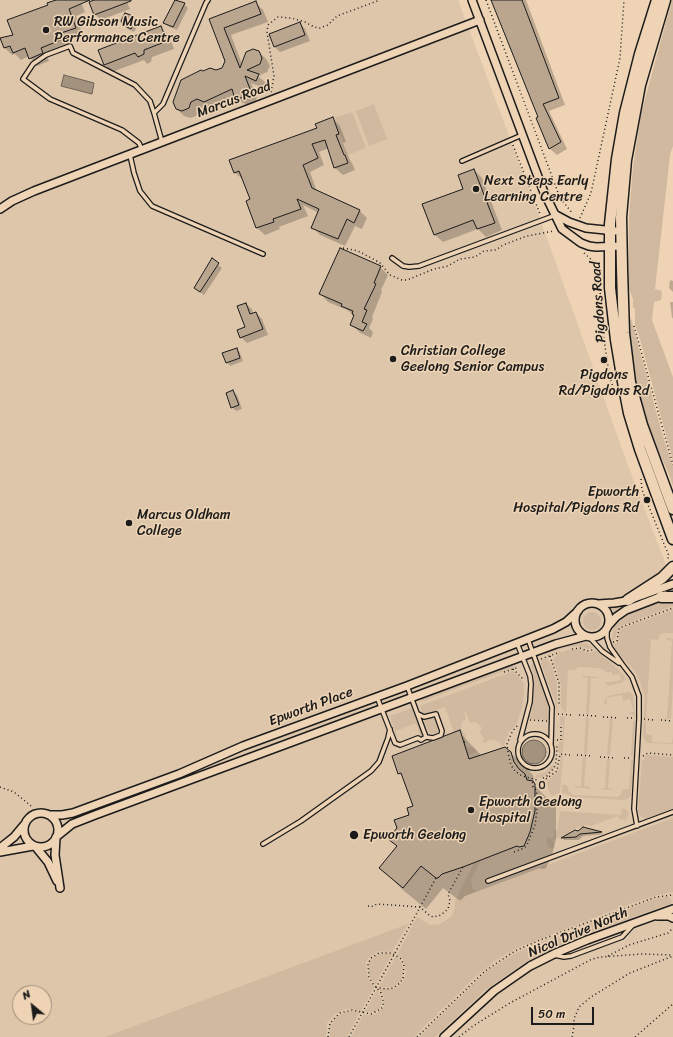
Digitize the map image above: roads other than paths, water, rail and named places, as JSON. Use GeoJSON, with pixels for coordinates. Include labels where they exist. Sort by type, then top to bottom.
{"type":"FeatureCollection","features":[{"type":"Feature","properties":{"kind":"street","name":"Pigdons Road"},"geometry":{"type":"LineString","coordinates":[[472,0],[543,190],[561,228],[585,245],[593,247],[622,246]]}},
{"type":"Feature","properties":{"kind":"street","name":"Pigdons Road"},"geometry":{"type":"LineString","coordinates":[[657,0],[640,54],[622,126],[613,190],[610,230],[611,293],[614,330],[622,382],[640,449],[673,539]]}},
{"type":"Feature","properties":{"kind":"street","name":"Pigdons Road"},"geometry":{"type":"LineString","coordinates":[[665,0],[644,72],[632,128],[625,175],[622,246],[624,326],[627,364],[634,401],[673,509]]}},
{"type":"Feature","properties":{"kind":"street","name":"Marcus Road"},"geometry":{"type":"LineString","coordinates":[[0,209],[12,201],[34,191],[480,20]]}},
{"type":"Feature","properties":{"kind":"street"},"geometry":{"type":"LineString","coordinates":[[556,215],[579,223],[590,229],[622,231]]}},
{"type":"Feature","properties":{"kind":"street"},"geometry":{"type":"LineString","coordinates":[[645,434],[656,452],[673,491]]}},
{"type":"Feature","properties":{"kind":"street"},"geometry":{"type":"LineString","coordinates":[[628,600],[662,578],[673,567]]}},
{"type":"Feature","properties":{"kind":"street"},"geometry":{"type":"LineString","coordinates":[[673,584],[628,600],[614,603],[584,605],[575,617],[576,626],[579,631],[588,637],[600,635],[616,617],[626,610],[673,592]]}},
{"type":"Feature","properties":{"kind":"street"},"geometry":{"type":"LineString","coordinates":[[661,597],[673,597]]}},
{"type":"Feature","properties":{"kind":"street"},"geometry":{"type":"LineString","coordinates":[[593,604],[601,606],[607,612],[607,627]]}},
{"type":"Feature","properties":{"kind":"street","name":"Epworth Place"},"geometry":{"type":"LineString","coordinates":[[49,815],[67,815],[179,774],[243,746],[407,686],[528,639],[563,624],[578,611]]}},
{"type":"Feature","properties":{"kind":"street","name":"Epworth Place"},"geometry":{"type":"LineString","coordinates":[[56,837],[64,829],[77,822],[565,641],[588,637]]}},
{"type":"Feature","properties":{"kind":"street"},"geometry":{"type":"LineString","coordinates":[[31,806],[34,814]]}},
{"type":"Feature","properties":{"kind":"street"},"geometry":{"type":"LineString","coordinates":[[0,848],[14,837],[28,818],[34,814],[43,813],[49,815],[57,824],[58,831],[56,837],[55,855],[60,888],[48,862],[24,836],[24,824]]}},
{"type":"Feature","properties":{"kind":"street"},"geometry":{"type":"LineString","coordinates":[[0,852],[34,846],[48,846],[56,837]]}},
{"type":"Feature","properties":{"kind":"street","name":"Nicol Drive North"},"geometry":{"type":"LineString","coordinates":[[444,1037],[474,1008],[506,982],[534,964],[587,940],[673,909]]}},
{"type":"Feature","properties":{"kind":"street"},"geometry":{"type":"LineString","coordinates":[[651,917],[669,916],[673,918]]}},
{"type":"Feature","properties":{"kind":"lane"},"geometry":{"type":"LineString","coordinates":[[154,113],[163,104],[208,0]]}},
{"type":"Feature","properties":{"kind":"lane"},"geometry":{"type":"LineString","coordinates":[[142,150],[138,143],[122,130],[50,99],[23,79],[33,64],[46,55],[70,46],[73,53],[135,85],[150,101],[162,142]]}},
{"type":"Feature","properties":{"kind":"lane"},"geometry":{"type":"LineString","coordinates":[[462,161],[523,135]]}},
{"type":"Feature","properties":{"kind":"lane"},"geometry":{"type":"LineString","coordinates":[[130,155],[140,191],[152,206],[263,254]]}},
{"type":"Feature","properties":{"kind":"lane"},"geometry":{"type":"LineString","coordinates":[[392,258],[403,266],[419,266],[556,215]]}},
{"type":"Feature","properties":{"kind":"lane"},"geometry":{"type":"LineString","coordinates":[[607,627],[609,644],[632,677],[637,689],[639,702],[634,809],[637,826]]}},
{"type":"Feature","properties":{"kind":"lane"},"geometry":{"type":"LineString","coordinates":[[588,637],[602,651],[622,664]]}},
{"type":"Feature","properties":{"kind":"lane"},"geometry":{"type":"LineString","coordinates":[[516,643],[530,676],[531,692],[530,702],[517,754],[520,760],[529,767],[541,767],[549,760],[552,749],[552,707],[528,639]]}},
{"type":"Feature","properties":{"kind":"lane"},"geometry":{"type":"LineString","coordinates":[[407,686],[418,714],[418,719],[426,737]]}},
{"type":"Feature","properties":{"kind":"lane"},"geometry":{"type":"LineString","coordinates":[[377,697],[395,743],[400,745],[418,738],[421,740],[426,737],[433,738],[441,735],[442,731],[436,714],[424,717],[418,714]]}},
{"type":"Feature","properties":{"kind":"lane"},"geometry":{"type":"LineString","coordinates":[[263,844],[301,822],[371,771],[381,756],[390,730]]}},
{"type":"Feature","properties":{"kind":"lane"},"geometry":{"type":"LineString","coordinates":[[519,743],[522,738],[532,733],[543,735],[551,744]]}},
{"type":"Feature","properties":{"kind":"lane"},"geometry":{"type":"LineString","coordinates":[[488,881],[673,812]]}},
{"type":"Feature","properties":{"kind":"place","name":"RW Gibson Music Performance Centre"},"geometry":{"type":"Point","coordinates":[46,30]}},
{"type":"Feature","properties":{"kind":"place","name":"Next Steps Early Learning Centre"},"geometry":{"type":"Point","coordinates":[476,189]}},
{"type":"Feature","properties":{"kind":"place","name":"Christian College Geelong Senior Campus"},"geometry":{"type":"Point","coordinates":[393,359]}},
{"type":"Feature","properties":{"kind":"place","name":"Pigdons Rd/Pigdons Rd"},"geometry":{"type":"Point","coordinates":[604,360]}},
{"type":"Feature","properties":{"kind":"place","name":"Epworth Hospital/Pigdons Rd"},"geometry":{"type":"Point","coordinates":[647,500]}},
{"type":"Feature","properties":{"kind":"place","name":"Marcus Oldham College"},"geometry":{"type":"Point","coordinates":[129,523]}},
{"type":"Feature","properties":{"kind":"place","name":"Epworth Geelong Hospital"},"geometry":{"type":"Point","coordinates":[471,810]}},
{"type":"Feature","properties":{"kind":"place","name":"Epworth Geelong"},"geometry":{"type":"Point","coordinates":[354,835]}}]}
